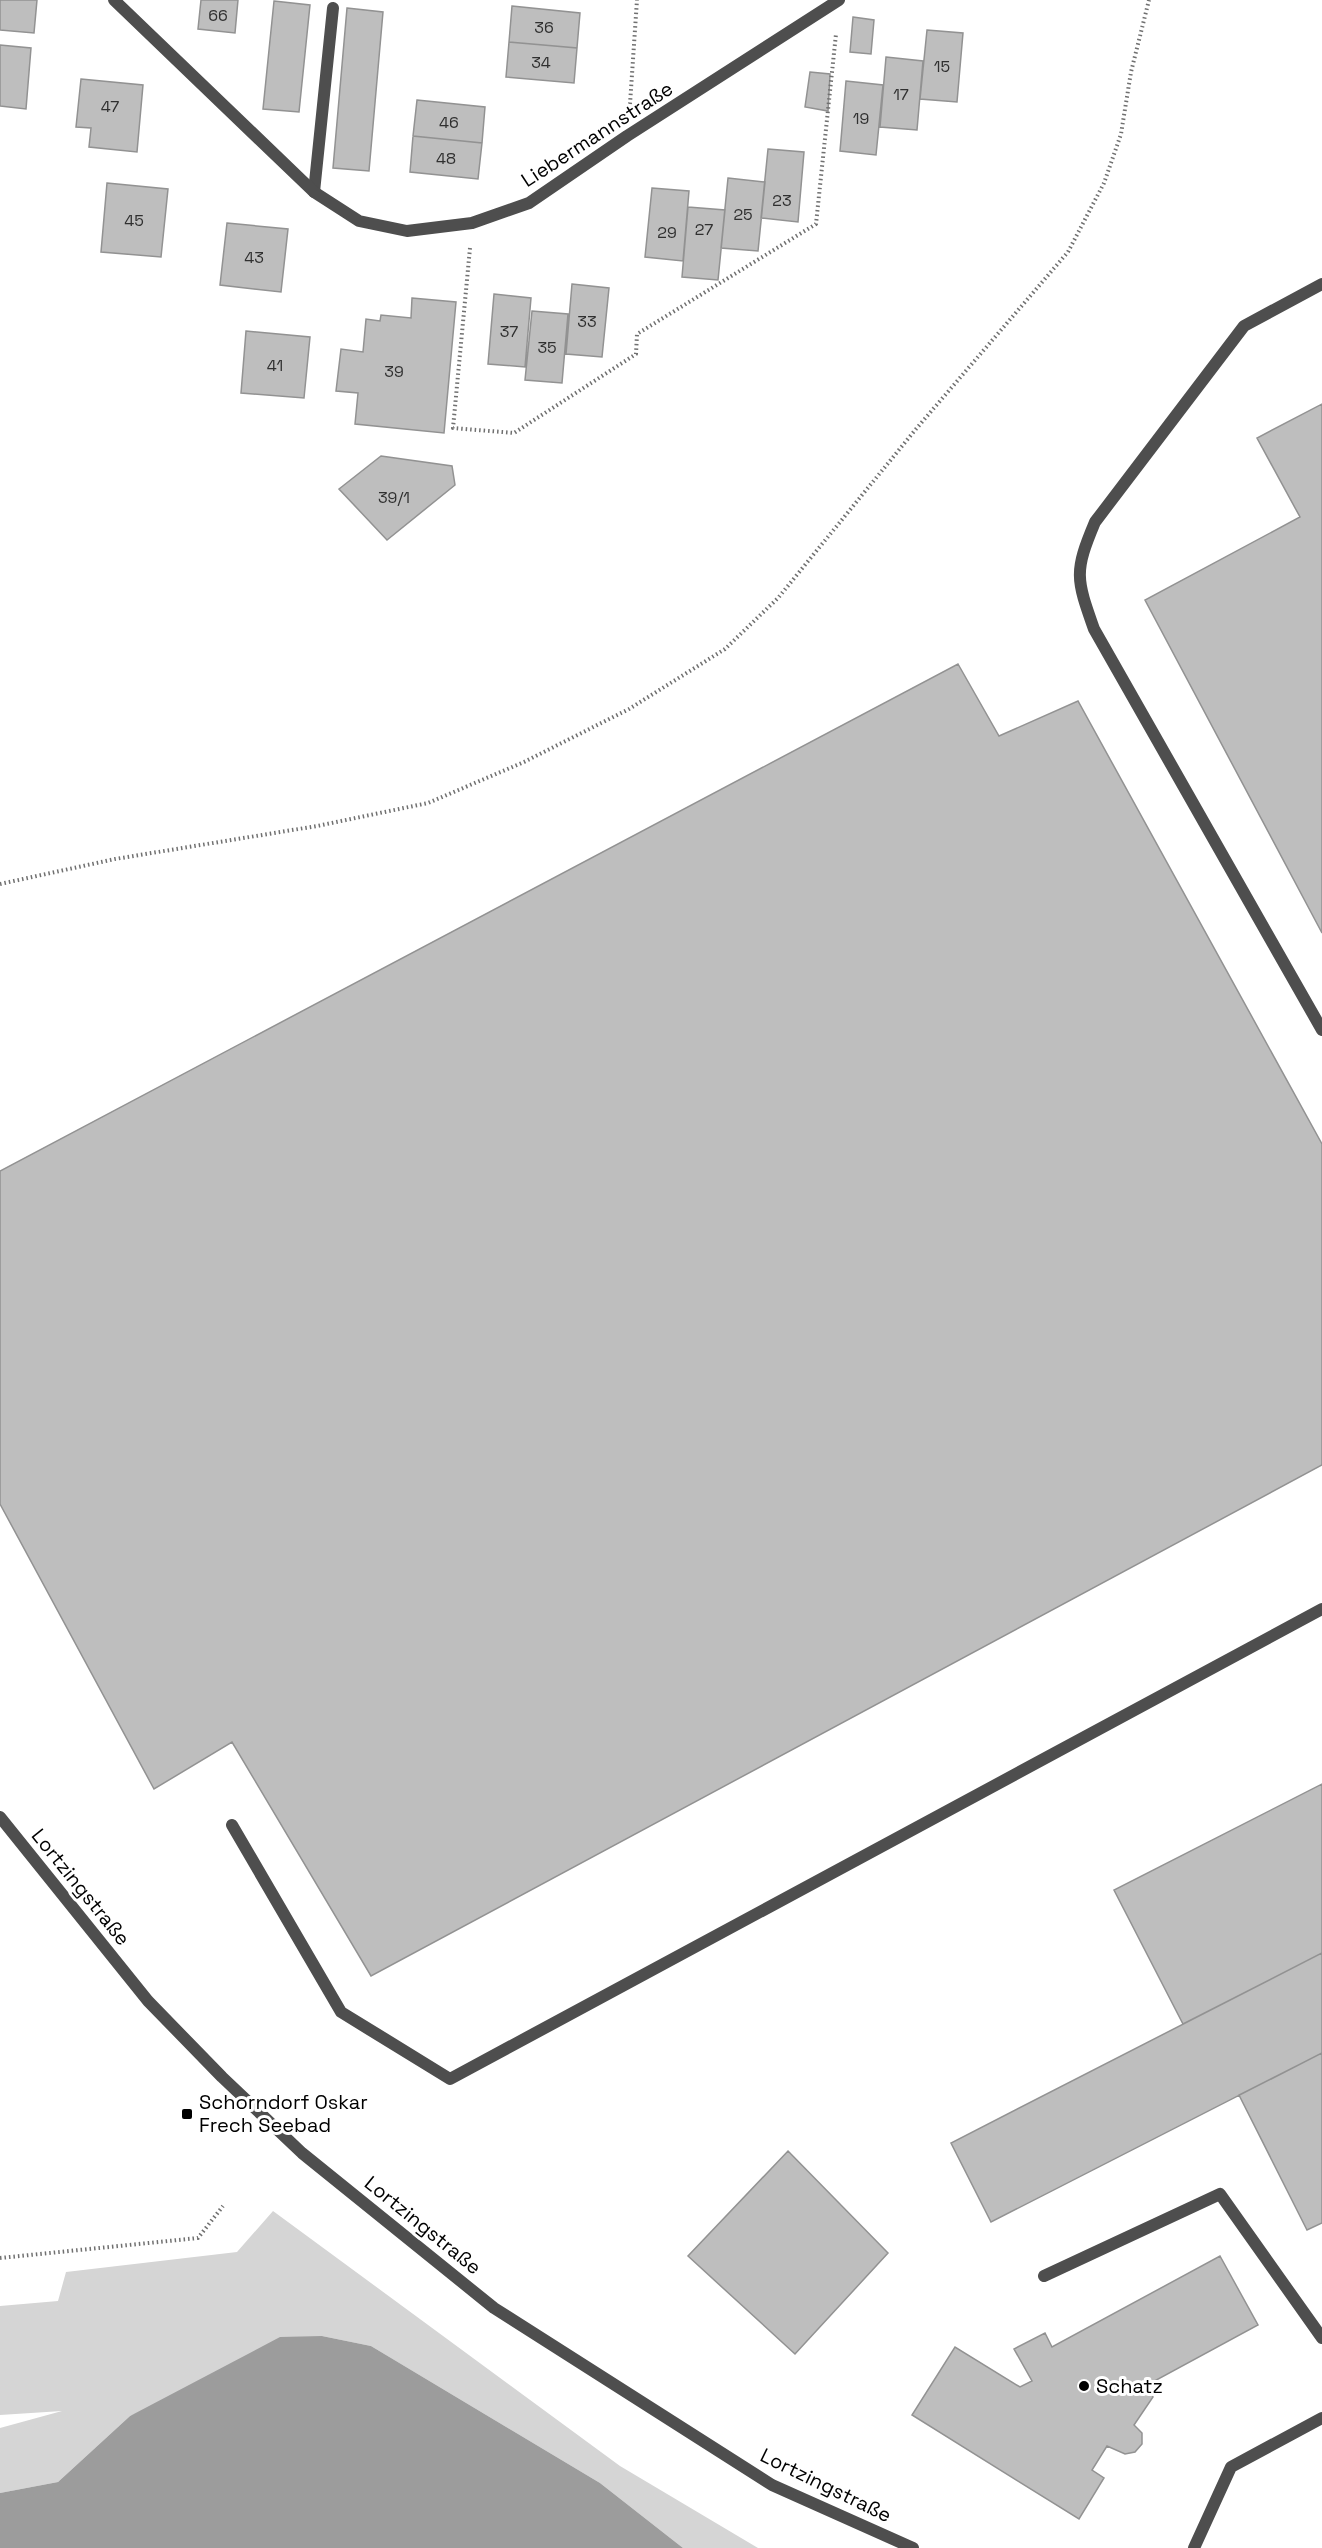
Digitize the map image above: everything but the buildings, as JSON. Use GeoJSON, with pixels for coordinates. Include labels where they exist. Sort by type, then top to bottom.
{"type":"FeatureCollection","features":[{"type":"Feature","properties":{"kind":"street","name":"Liebermannstraße"},"geometry":{"type":"LineString","coordinates":[[114,0],[314,192],[359,221],[407,231],[472,223],[529,203],[627,136],[839,0]]}},
{"type":"Feature","properties":{"kind":"street"},"geometry":{"type":"LineString","coordinates":[[314,192],[333,9]]}},
{"type":"Feature","properties":{"kind":"street"},"geometry":{"type":"LineString","coordinates":[[1322,284],[1244,326],[1095,522],[1081,555],[1078,584],[1094,629],[1322,1030]]}},
{"type":"Feature","properties":{"kind":"street"},"geometry":{"type":"LineString","coordinates":[[232,1825],[341,2012],[450,2079],[1322,1609]]}},
{"type":"Feature","properties":{"kind":"street","name":"Lortzingstraße"},"geometry":{"type":"LineString","coordinates":[[2,1823],[148,2001],[222,2077],[302,2152],[494,2308],[772,2485],[913,2548]]}},
{"type":"Feature","properties":{"kind":"street"},"geometry":{"type":"LineString","coordinates":[[1044,2276],[1220,2194],[1322,2338]]}},
{"type":"Feature","properties":{"kind":"street"},"geometry":{"type":"LineString","coordinates":[[1194,2548],[1231,2467],[1322,2418]]}},
{"type":"Feature","properties":{"kind":"path"},"geometry":{"type":"LineString","coordinates":[[627,136],[637,0]]}},
{"type":"Feature","properties":{"kind":"path"},"geometry":{"type":"LineString","coordinates":[[0,884],[115,859],[317,826],[428,803],[524,762],[629,709],[725,649],[778,598],[916,429],[1068,252],[1104,183],[1121,134],[1131,72],[1149,0]]}},
{"type":"Feature","properties":{"kind":"path"},"geometry":{"type":"LineString","coordinates":[[472,223],[453,428],[514,433],[636,354],[637,334],[816,224],[837,22]]}},
{"type":"Feature","properties":{"kind":"path"},"geometry":{"type":"LineString","coordinates":[[0,2258],[198,2238],[223,2206]]}},
{"type":"Feature","properties":{"kind":"shaded area"},"geometry":{"type":"Polygon","coordinates":[[[273,2211],[620,2466],[758,2548],[683,2548],[600,2483],[371,2346],[322,2336],[130,2416],[58,2482],[0,2493],[0,2428],[62,2411],[0,2415],[0,2306],[58,2301],[66,2272],[237,2252],[273,2211]]]}},
{"type":"Feature","properties":{"kind":"shaded area"},"geometry":{"type":"Polygon","coordinates":[[[322,2336],[371,2346],[600,2483],[683,2548],[0,2548],[0,2493],[58,2482],[130,2416],[280,2337],[322,2336]]]}},
{"type":"Feature","properties":{"kind":"place","name":"Schorndorf Oskar Frech Seebad"},"geometry":{"type":"Point","coordinates":[187,2114]}},
{"type":"Feature","properties":{"kind":"place","name":"Schatz"},"geometry":{"type":"Point","coordinates":[1084,2386]}}]}
